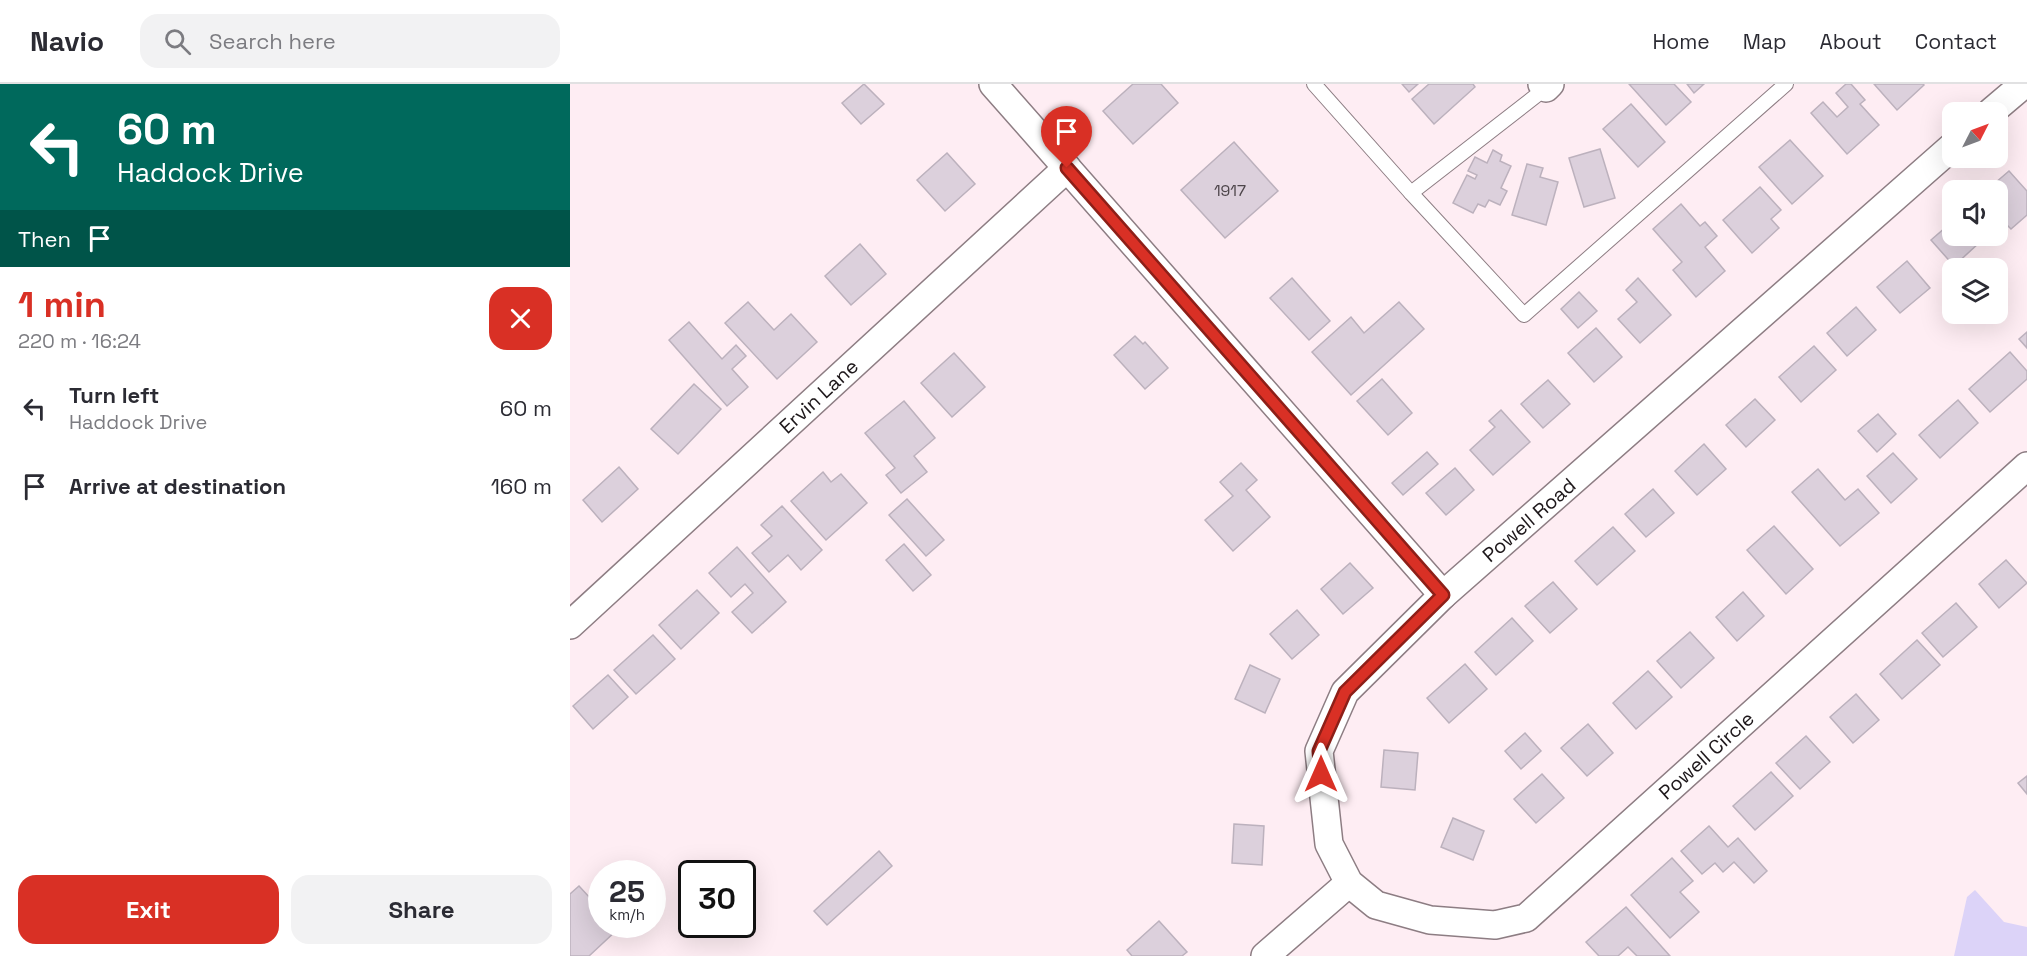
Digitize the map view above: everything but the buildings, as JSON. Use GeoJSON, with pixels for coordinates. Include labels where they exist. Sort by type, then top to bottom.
{"type":"FeatureCollection","features":[{"type":"Feature","properties":{"kind":"street"},"geometry":{"type":"LineString","coordinates":[[993,84],[1443,595]]}},
{"type":"Feature","properties":{"kind":"street"},"geometry":{"type":"LineString","coordinates":[[2003,102],[2024,84]]}},
{"type":"Feature","properties":{"kind":"street","name":"Powell Road"},"geometry":{"type":"LineString","coordinates":[[1348,883],[1329,844],[1319,751],[1345,692],[1443,595],[1942,156]]}},
{"type":"Feature","properties":{"kind":"street","name":"Ervin Lane"},"geometry":{"type":"LineString","coordinates":[[570,625],[1067,168]]}},
{"type":"Feature","properties":{"kind":"street","name":"Powell Circle"},"geometry":{"type":"LineString","coordinates":[[1348,883],[1376,905],[1430,920],[1495,925],[1526,918],[2027,466]]}},
{"type":"Feature","properties":{"kind":"street"},"geometry":{"type":"LineString","coordinates":[[1265,956],[1348,883]]}},
{"type":"Feature","properties":{"kind":"lane"},"geometry":{"type":"LineString","coordinates":[[1314,84],[1524,315],[1786,84]]}},
{"type":"Feature","properties":{"kind":"lane"},"geometry":{"type":"LineString","coordinates":[[1411,193],[1546,85]]}},
{"type":"Feature","properties":{"kind":"shaded area"},"geometry":{"type":"Polygon","coordinates":[[[1975,890],[2004,922],[2027,927],[2027,956],[1954,956],[1967,897],[1975,890]]]}},
{"type":"Feature","properties":{"kind":"route"},"geometry":{"type":"LineString","coordinates":[[1067,168],[1443,595],[1345,692],[1319,751],[1321,774]]}}]}
